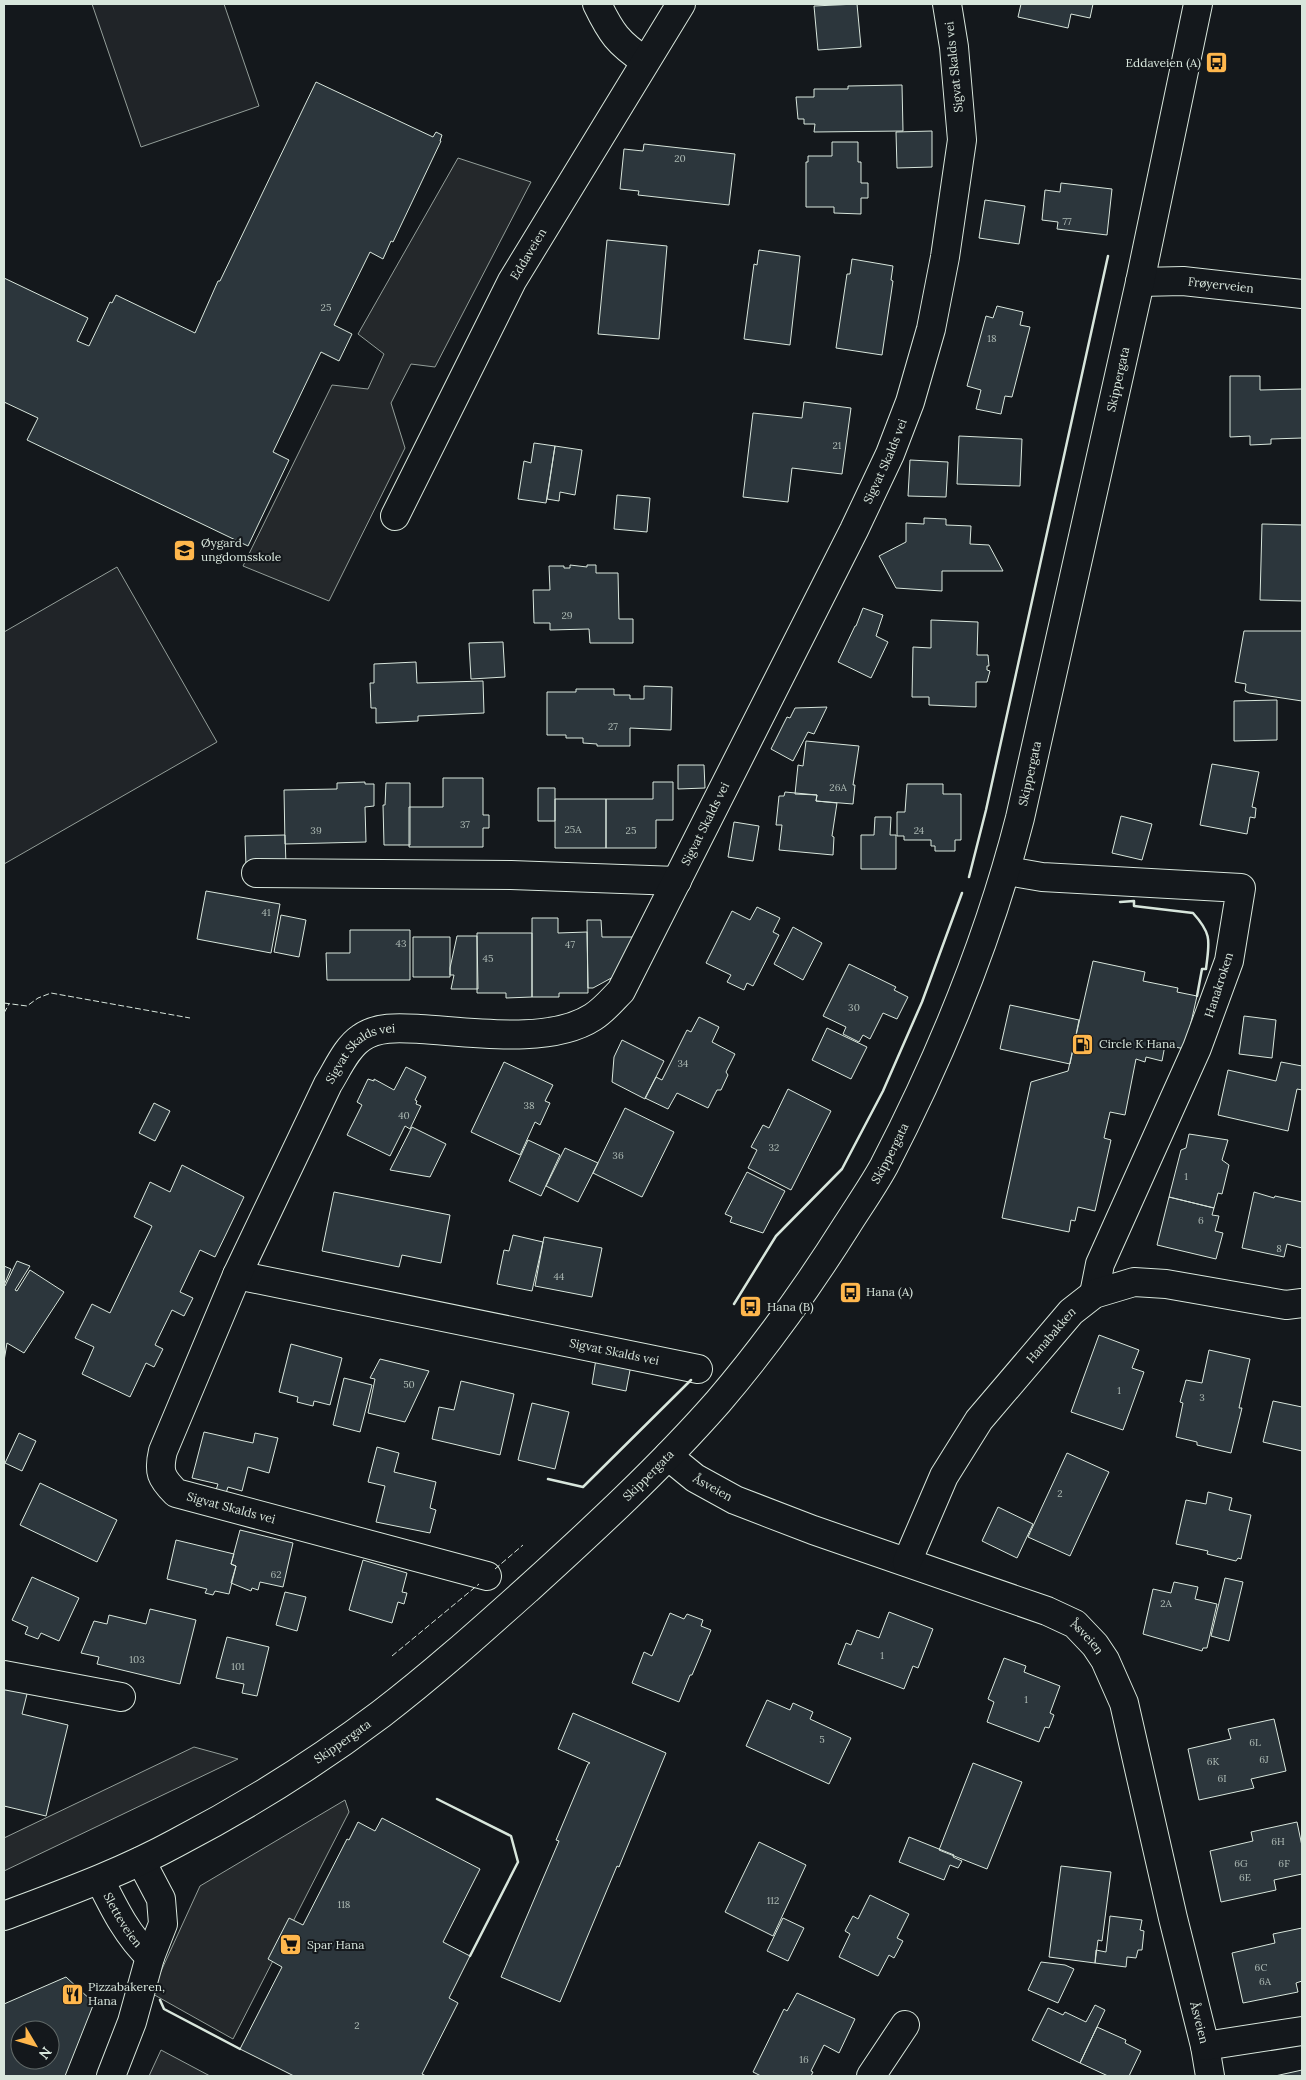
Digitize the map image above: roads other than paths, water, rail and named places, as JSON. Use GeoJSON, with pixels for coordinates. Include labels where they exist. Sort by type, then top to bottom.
{"type":"FeatureCollection","features":[{"type":"Feature","properties":{"kind":"street"},"geometry":{"type":"LineString","coordinates":[[597,4],[607,25],[623,46],[645,61]]}},
{"type":"Feature","properties":{"kind":"street","name":"Eddaveien"},"geometry":{"type":"LineString","coordinates":[[394,516],[512,281],[681,4]]}},
{"type":"Feature","properties":{"kind":"street","name":"Sigvat Skalds vei"},"geometry":{"type":"LineString","coordinates":[[487,1576],[176,1493],[164,1481],[160,1466],[163,1451],[236,1275],[328,1084],[346,1055],[360,1038],[374,1031],[401,1028],[532,1035],[564,1029],[593,1017],[622,991],[854,530],[890,454],[910,402],[932,329],[946,257],[962,140],[954,47],[946,4]]}},
{"type":"Feature","properties":{"kind":"street","name":"Skippergata"},"geometry":{"type":"LineString","coordinates":[[4,1916],[100,1880],[184,1839],[314,1762],[382,1713],[468,1643],[566,1554],[668,1456],[718,1401],[771,1336],[828,1254],[882,1169],[937,1057],[993,916],[1007,871],[1140,282],[1198,4]]}},
{"type":"Feature","properties":{"kind":"street","name":"Frøyerveien"},"geometry":{"type":"LineString","coordinates":[[1140,282],[1183,281],[1302,294]]}},
{"type":"Feature","properties":{"kind":"street","name":"Hanakroken"},"geometry":{"type":"LineString","coordinates":[[1007,871],[1042,877],[1241,888],[1229,961],[1197,1048],[1100,1264],[1094,1294]]}},
{"type":"Feature","properties":{"kind":"street","name":"Sigvat Skalds vei"},"geometry":{"type":"LineString","coordinates":[[256,873],[511,875],[677,881]]}},
{"type":"Feature","properties":{"kind":"street","name":"Sigvat Skalds vei"},"geometry":{"type":"LineString","coordinates":[[236,1275],[698,1369]]}},
{"type":"Feature","properties":{"kind":"street","name":"Hanabakken"},"geometry":{"type":"LineString","coordinates":[[907,1562],[944,1476],[978,1420],[1071,1312],[1094,1294],[1134,1282],[1166,1284],[1286,1305],[1302,1303]]}},
{"type":"Feature","properties":{"kind":"street","name":"Åsveien"},"geometry":{"type":"LineString","coordinates":[[668,1456],[695,1478],[735,1500],[1047,1611],[1075,1624],[1095,1644],[1124,1703],[1173,1918],[1205,2046],[1210,2076]]}},
{"type":"Feature","properties":{"kind":"street"},"geometry":{"type":"LineString","coordinates":[[4,1675],[121,1697]]}},
{"type":"Feature","properties":{"kind":"street","name":"Sletteveien"},"geometry":{"type":"LineString","coordinates":[[111,2076],[132,2022],[150,1957],[163,1924],[161,1899],[141,1861]]}},
{"type":"Feature","properties":{"kind":"street","name":"Sletteveien"},"geometry":{"type":"LineString","coordinates":[[100,1880],[121,1921],[136,1943],[150,1957]]}},
{"type":"Feature","properties":{"kind":"street"},"geometry":{"type":"LineString","coordinates":[[871,2076],[905,2025]]}},
{"type":"Feature","properties":{"kind":"street"},"geometry":{"type":"LineString","coordinates":[[1205,2046],[1302,2030]]}},
{"type":"Feature","properties":{"kind":"place","name":"Eddaveien (A)"},"geometry":{"type":"Point","coordinates":[1217,63]}},
{"type":"Feature","properties":{"kind":"place","name":"Øygard ungdomsskole"},"geometry":{"type":"Point","coordinates":[185,550]}},
{"type":"Feature","properties":{"kind":"place","name":"Circle K Hana"},"geometry":{"type":"Point","coordinates":[1083,1044]}},
{"type":"Feature","properties":{"kind":"place","name":"Hana (A)"},"geometry":{"type":"Point","coordinates":[850,1292]}},
{"type":"Feature","properties":{"kind":"place","name":"Hana (B)"},"geometry":{"type":"Point","coordinates":[751,1307]}},
{"type":"Feature","properties":{"kind":"place","name":"Spar Hana"},"geometry":{"type":"Point","coordinates":[291,1945]}},
{"type":"Feature","properties":{"kind":"place","name":"Pizzabakeren, Hana"},"geometry":{"type":"Point","coordinates":[72,1994]}}]}
